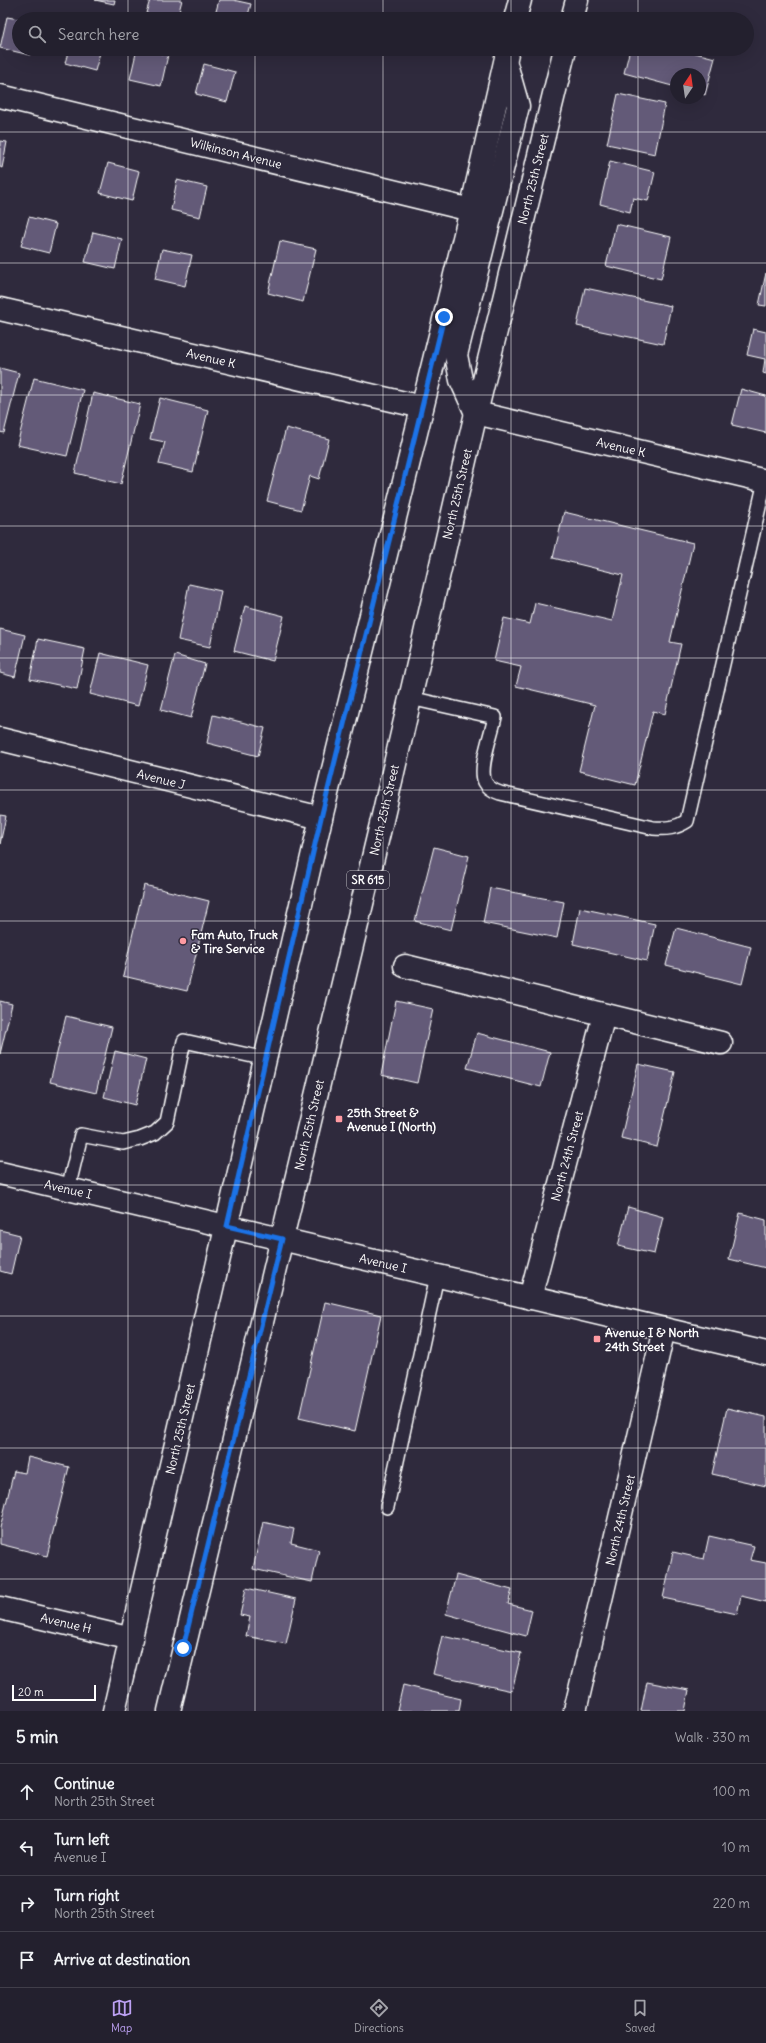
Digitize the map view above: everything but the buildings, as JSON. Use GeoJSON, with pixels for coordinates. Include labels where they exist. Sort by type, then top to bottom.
{"type":"FeatureCollection","features":[{"type":"Feature","properties":{"kind":"main road"},"geometry":{"type":"LineString","coordinates":[[517,12],[520,0]]}},
{"type":"Feature","properties":{"kind":"main road"},"geometry":{"type":"LineString","coordinates":[[574,12],[577,0]]}},
{"type":"Feature","properties":{"kind":"main road"},"geometry":{"type":"LineString","coordinates":[[476,413],[461,380],[456,355],[518,106],[507,56]]}},
{"type":"Feature","properties":{"kind":"main road","name":"North 25th Street"},"geometry":{"type":"LineString","coordinates":[[114,1711],[132,1639],[321,818],[471,210],[507,56]]}},
{"type":"Feature","properties":{"kind":"main road","name":"North 25th Street"},"geometry":{"type":"LineString","coordinates":[[168,1711],[282,1239],[476,413],[563,56]]}},
{"type":"Feature","properties":{"kind":"main road","name":"Wilkinson Avenue"},"geometry":{"type":"LineString","coordinates":[[0,96],[471,210]]}},
{"type":"Feature","properties":{"kind":"main road","name":"Avenue K"},"geometry":{"type":"LineString","coordinates":[[0,309],[422,407]]}},
{"type":"Feature","properties":{"kind":"main road","name":"Avenue K"},"geometry":{"type":"LineString","coordinates":[[476,413],[766,481]]}},
{"type":"Feature","properties":{"kind":"main road","name":"Avenue J"},"geometry":{"type":"LineString","coordinates":[[0,739],[321,818]]}},
{"type":"Feature","properties":{"kind":"main road"},"geometry":{"type":"LineString","coordinates":[[405,966],[721,1043]]}},
{"type":"Feature","properties":{"kind":"main road","name":"North 24th Street"},"geometry":{"type":"LineString","coordinates":[[530,1298],[604,1015]]}},
{"type":"Feature","properties":{"kind":"main road","name":"Avenue I"},"geometry":{"type":"LineString","coordinates":[[0,1173],[766,1353]]}},
{"type":"Feature","properties":{"kind":"main road","name":"North 24th Street"},"geometry":{"type":"LineString","coordinates":[[575,1711],[664,1329]]}},
{"type":"Feature","properties":{"kind":"main road","name":"Avenue H"},"geometry":{"type":"LineString","coordinates":[[0,1608],[132,1639]]}},
{"type":"Feature","properties":{"kind":"lane"},"geometry":{"type":"LineString","coordinates":[[410,698],[496,717],[482,771],[485,782],[492,790],[654,828],[667,829],[678,826],[687,821],[766,481]]}},
{"type":"Feature","properties":{"kind":"lane"},"geometry":{"type":"LineString","coordinates":[[68,1189],[81,1135],[123,1143],[140,1139],[155,1133],[167,1122],[184,1041],[266,1059]]}},
{"type":"Feature","properties":{"kind":"lane"},"geometry":{"type":"LineString","coordinates":[[387,1507],[437,1276]]}},
{"type":"Feature","properties":{"kind":"place","name":"Fam Auto, Truck & Tire Service"},"geometry":{"type":"Point","coordinates":[183,941]}},
{"type":"Feature","properties":{"kind":"place","name":"25th Street & Avenue I (North)"},"geometry":{"type":"Point","coordinates":[339,1119]}},
{"type":"Feature","properties":{"kind":"place","name":"Avenue I & North 24th Street"},"geometry":{"type":"Point","coordinates":[597,1339]}},
{"type":"Feature","properties":{"kind":"route"},"geometry":{"type":"LineString","coordinates":[[183,1648],[282,1239],[227,1226],[321,818],[444,317]]}}]}
